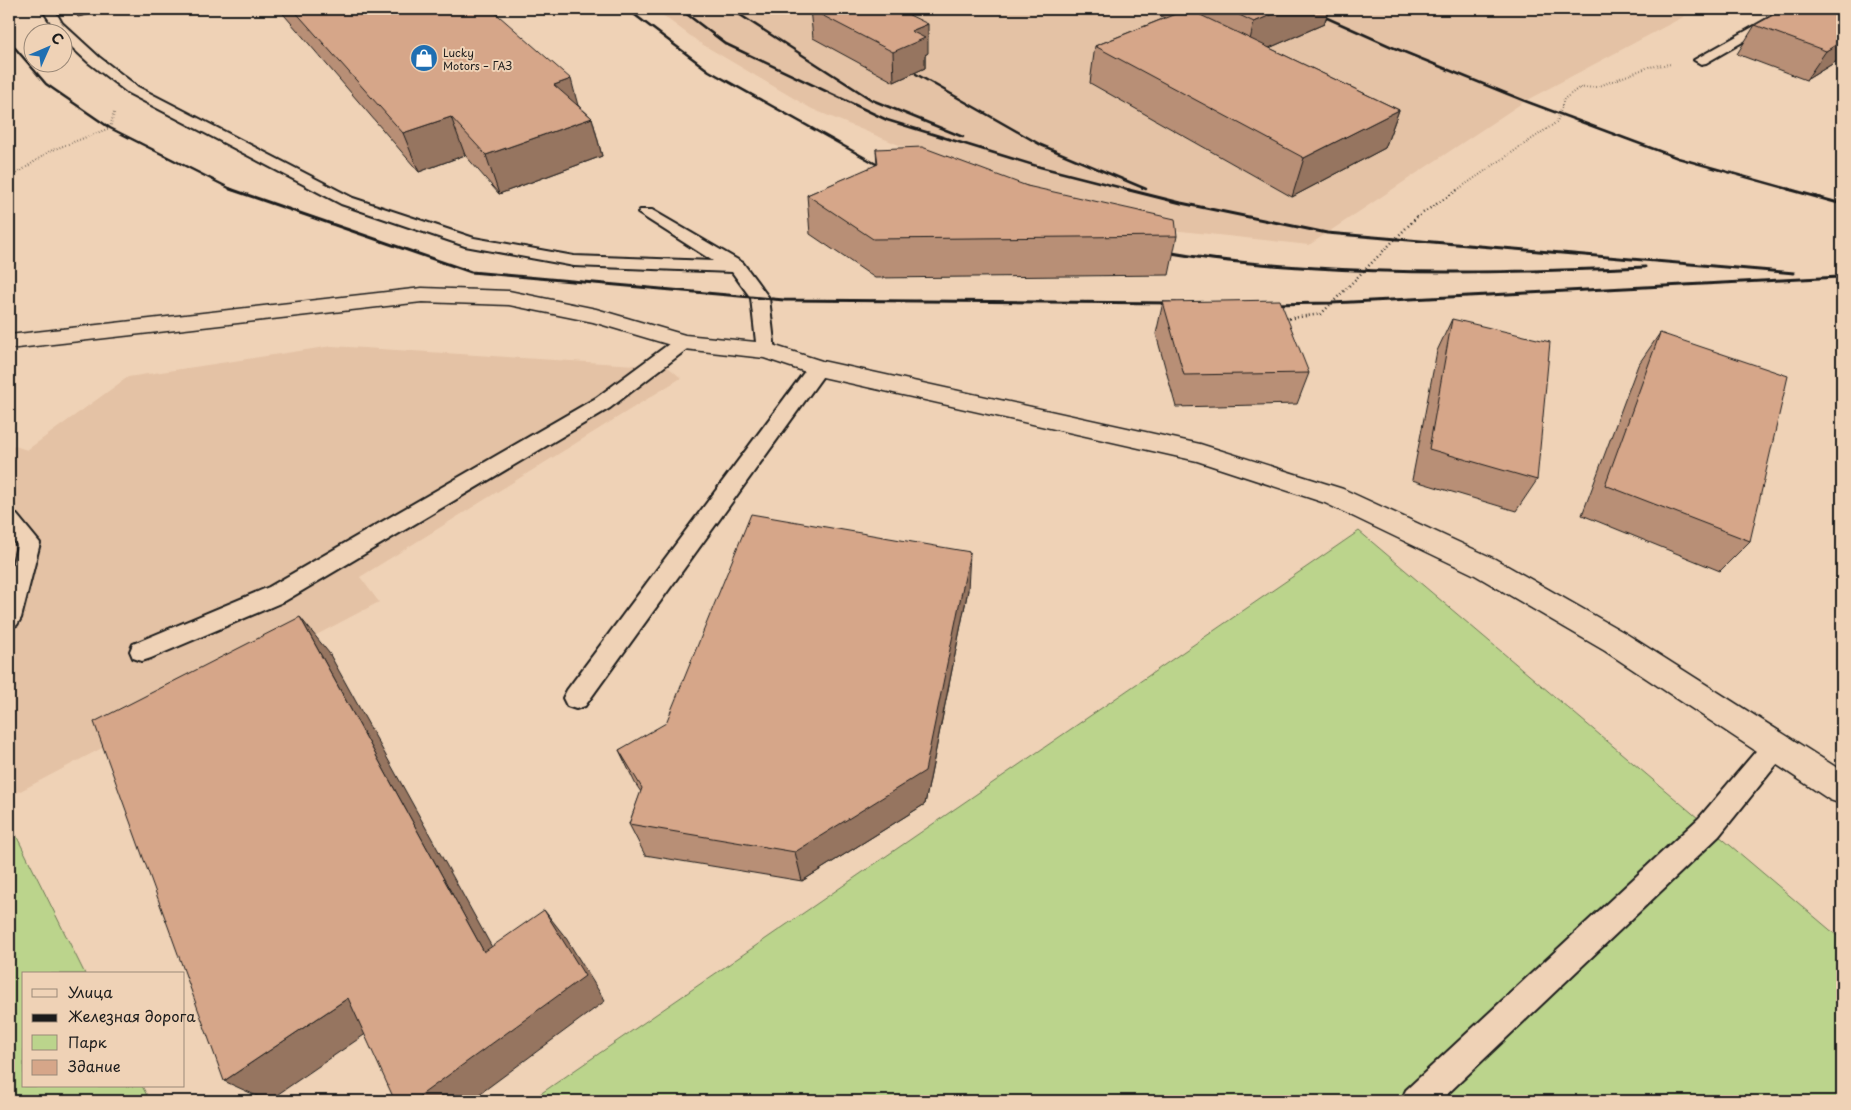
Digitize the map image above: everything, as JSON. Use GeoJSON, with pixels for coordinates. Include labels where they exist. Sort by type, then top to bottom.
{"type":"FeatureCollection","features":[{"type":"Feature","properties":{"kind":"street"},"geometry":{"type":"LineString","coordinates":[[9,342],[422,295],[509,298],[596,316],[684,342],[766,351],[818,368],[1200,453],[1334,496],[1485,567],[1615,642],[1842,789]]}},
{"type":"Feature","properties":{"kind":"lane"},"geometry":{"type":"LineString","coordinates":[[48,9],[57,25],[94,60],[132,90],[347,202],[471,242],[574,261],[737,267]]}},
{"type":"Feature","properties":{"kind":"lane"},"geometry":{"type":"LineString","coordinates":[[1701,60],[1794,9]]}},
{"type":"Feature","properties":{"kind":"lane"},"geometry":{"type":"LineString","coordinates":[[646,213],[737,267],[760,298],[766,351]]}},
{"type":"Feature","properties":{"kind":"lane"},"geometry":{"type":"LineString","coordinates":[[142,651],[277,594],[603,403],[684,342]]}},
{"type":"Feature","properties":{"kind":"lane"},"geometry":{"type":"LineString","coordinates":[[576,698],[818,368]]}},
{"type":"Feature","properties":{"kind":"lane"},"geometry":{"type":"LineString","coordinates":[[9,521],[29,543],[23,572],[9,618]]}},
{"type":"Feature","properties":{"kind":"lane"},"geometry":{"type":"LineString","coordinates":[[1417,1101],[1709,827],[1776,746]]}},
{"type":"Feature","properties":{"kind":"path"},"geometry":{"type":"LineString","coordinates":[[1285,318],[1321,314],[1417,217],[1557,122],[1564,99],[1579,88],[1597,87],[1649,67],[1701,60]]}},
{"type":"Feature","properties":{"kind":"path"},"geometry":{"type":"LineString","coordinates":[[9,178],[50,151],[110,128],[115,106],[132,90]]}},
{"type":"Feature","properties":{"kind":"path"},"geometry":{"type":"LineString","coordinates":[[1838,110],[1842,112]]}},
{"type":"Feature","properties":{"kind":"shaded area"},"geometry":{"type":"Polygon","coordinates":[[[654,9],[1698,9],[1525,101],[1309,245],[1144,227],[957,169],[812,109],[700,43],[654,9]]]}},
{"type":"Feature","properties":{"kind":"shaded area"},"geometry":{"type":"Polygon","coordinates":[[[332,346],[668,367],[681,378],[360,577],[379,602],[9,797],[9,444],[27,450],[128,377],[332,346]]]}},
{"type":"Feature","properties":{"kind":"green space"},"geometry":{"type":"Polygon","coordinates":[[[1359,531],[1842,940],[1842,1101],[530,1101],[1359,531]]]}},
{"type":"Feature","properties":{"kind":"green space"},"geometry":{"type":"Polygon","coordinates":[[[9,821],[84,972],[22,972],[22,1088],[143,1088],[150,1101],[9,1101],[9,821]]]}},
{"type":"Feature","properties":{"kind":"building"},"geometry":{"type":"Polygon","coordinates":[[[293,9],[491,9],[571,79],[554,85],[592,118],[486,155],[451,117],[403,133],[293,9]]]}},
{"type":"Feature","properties":{"kind":"building"},"geometry":{"type":"Polygon","coordinates":[[[810,9],[897,9],[928,24],[911,31],[925,38],[893,52],[810,9]]]}},
{"type":"Feature","properties":{"kind":"building"},"geometry":{"type":"Polygon","coordinates":[[[1188,9],[1399,110],[1304,158],[1095,46],[1188,9]]]}},
{"type":"Feature","properties":{"kind":"building"},"geometry":{"type":"Polygon","coordinates":[[[1227,9],[1285,9],[1254,22],[1227,9]]]}},
{"type":"Feature","properties":{"kind":"building"},"geometry":{"type":"Polygon","coordinates":[[[1784,9],[1842,9],[1842,41],[1826,51],[1755,25],[1784,9]]]}},
{"type":"Feature","properties":{"kind":"building"},"geometry":{"type":"Polygon","coordinates":[[[922,147],[1027,186],[1175,219],[1177,236],[873,239],[807,195],[878,164],[876,149],[922,147]]]}},
{"type":"Feature","properties":{"kind":"building"},"geometry":{"type":"Polygon","coordinates":[[[1280,300],[1309,373],[1184,375],[1163,302],[1280,300]]]}},
{"type":"Feature","properties":{"kind":"building"},"geometry":{"type":"Polygon","coordinates":[[[1452,319],[1550,342],[1537,480],[1429,449],[1452,319]]]}},
{"type":"Feature","properties":{"kind":"building"},"geometry":{"type":"Polygon","coordinates":[[[1660,333],[1788,376],[1750,541],[1605,485],[1660,333]]]}},
{"type":"Feature","properties":{"kind":"building"},"geometry":{"type":"Polygon","coordinates":[[[751,514],[970,552],[925,771],[795,852],[629,824],[642,788],[619,750],[666,723],[751,514]]]}},
{"type":"Feature","properties":{"kind":"building"},"geometry":{"type":"Polygon","coordinates":[[[300,617],[484,952],[544,910],[585,976],[413,1101],[395,1101],[348,998],[224,1081],[94,722],[300,617]]]}},
{"type":"Feature","properties":{"kind":"railway"},"geometry":{"type":"LineString","coordinates":[[627,9],[709,71],[876,164],[889,169]]}},
{"type":"Feature","properties":{"kind":"railway"},"geometry":{"type":"LineString","coordinates":[[680,9],[726,44],[887,120],[1040,167],[1130,190]]}},
{"type":"Feature","properties":{"kind":"railway"},"geometry":{"type":"LineString","coordinates":[[731,9],[872,100],[963,137]]}},
{"type":"Feature","properties":{"kind":"railway"},"geometry":{"type":"LineString","coordinates":[[1307,9],[1392,47],[1525,101],[1678,158],[1792,190]]}},
{"type":"Feature","properties":{"kind":"railway"},"geometry":{"type":"LineString","coordinates":[[9,41],[46,84],[110,128],[233,190]]}},
{"type":"Feature","properties":{"kind":"railway"},"geometry":{"type":"LineString","coordinates":[[916,74],[1041,145],[1146,189]]}},
{"type":"Feature","properties":{"kind":"railway"},"geometry":{"type":"LineString","coordinates":[[230,189],[471,272],[784,300],[1176,303]]}},
{"type":"Feature","properties":{"kind":"railway"},"geometry":{"type":"LineString","coordinates":[[1125,189],[1181,203],[1327,233],[1794,273]]}},
{"type":"Feature","properties":{"kind":"railway"},"geometry":{"type":"LineString","coordinates":[[1788,189],[1842,204]]}},
{"type":"Feature","properties":{"kind":"railway"},"geometry":{"type":"LineString","coordinates":[[1161,251],[1248,263],[1343,270],[1429,272],[1645,267]]}},
{"type":"Feature","properties":{"kind":"railway"},"geometry":{"type":"LineString","coordinates":[[1268,304],[1332,303],[1840,277]]}},
{"type":"Feature","properties":{"kind":"place","name":"Lucky Motors – ГАЗ"},"geometry":{"type":"Point","coordinates":[424,58]}}]}
